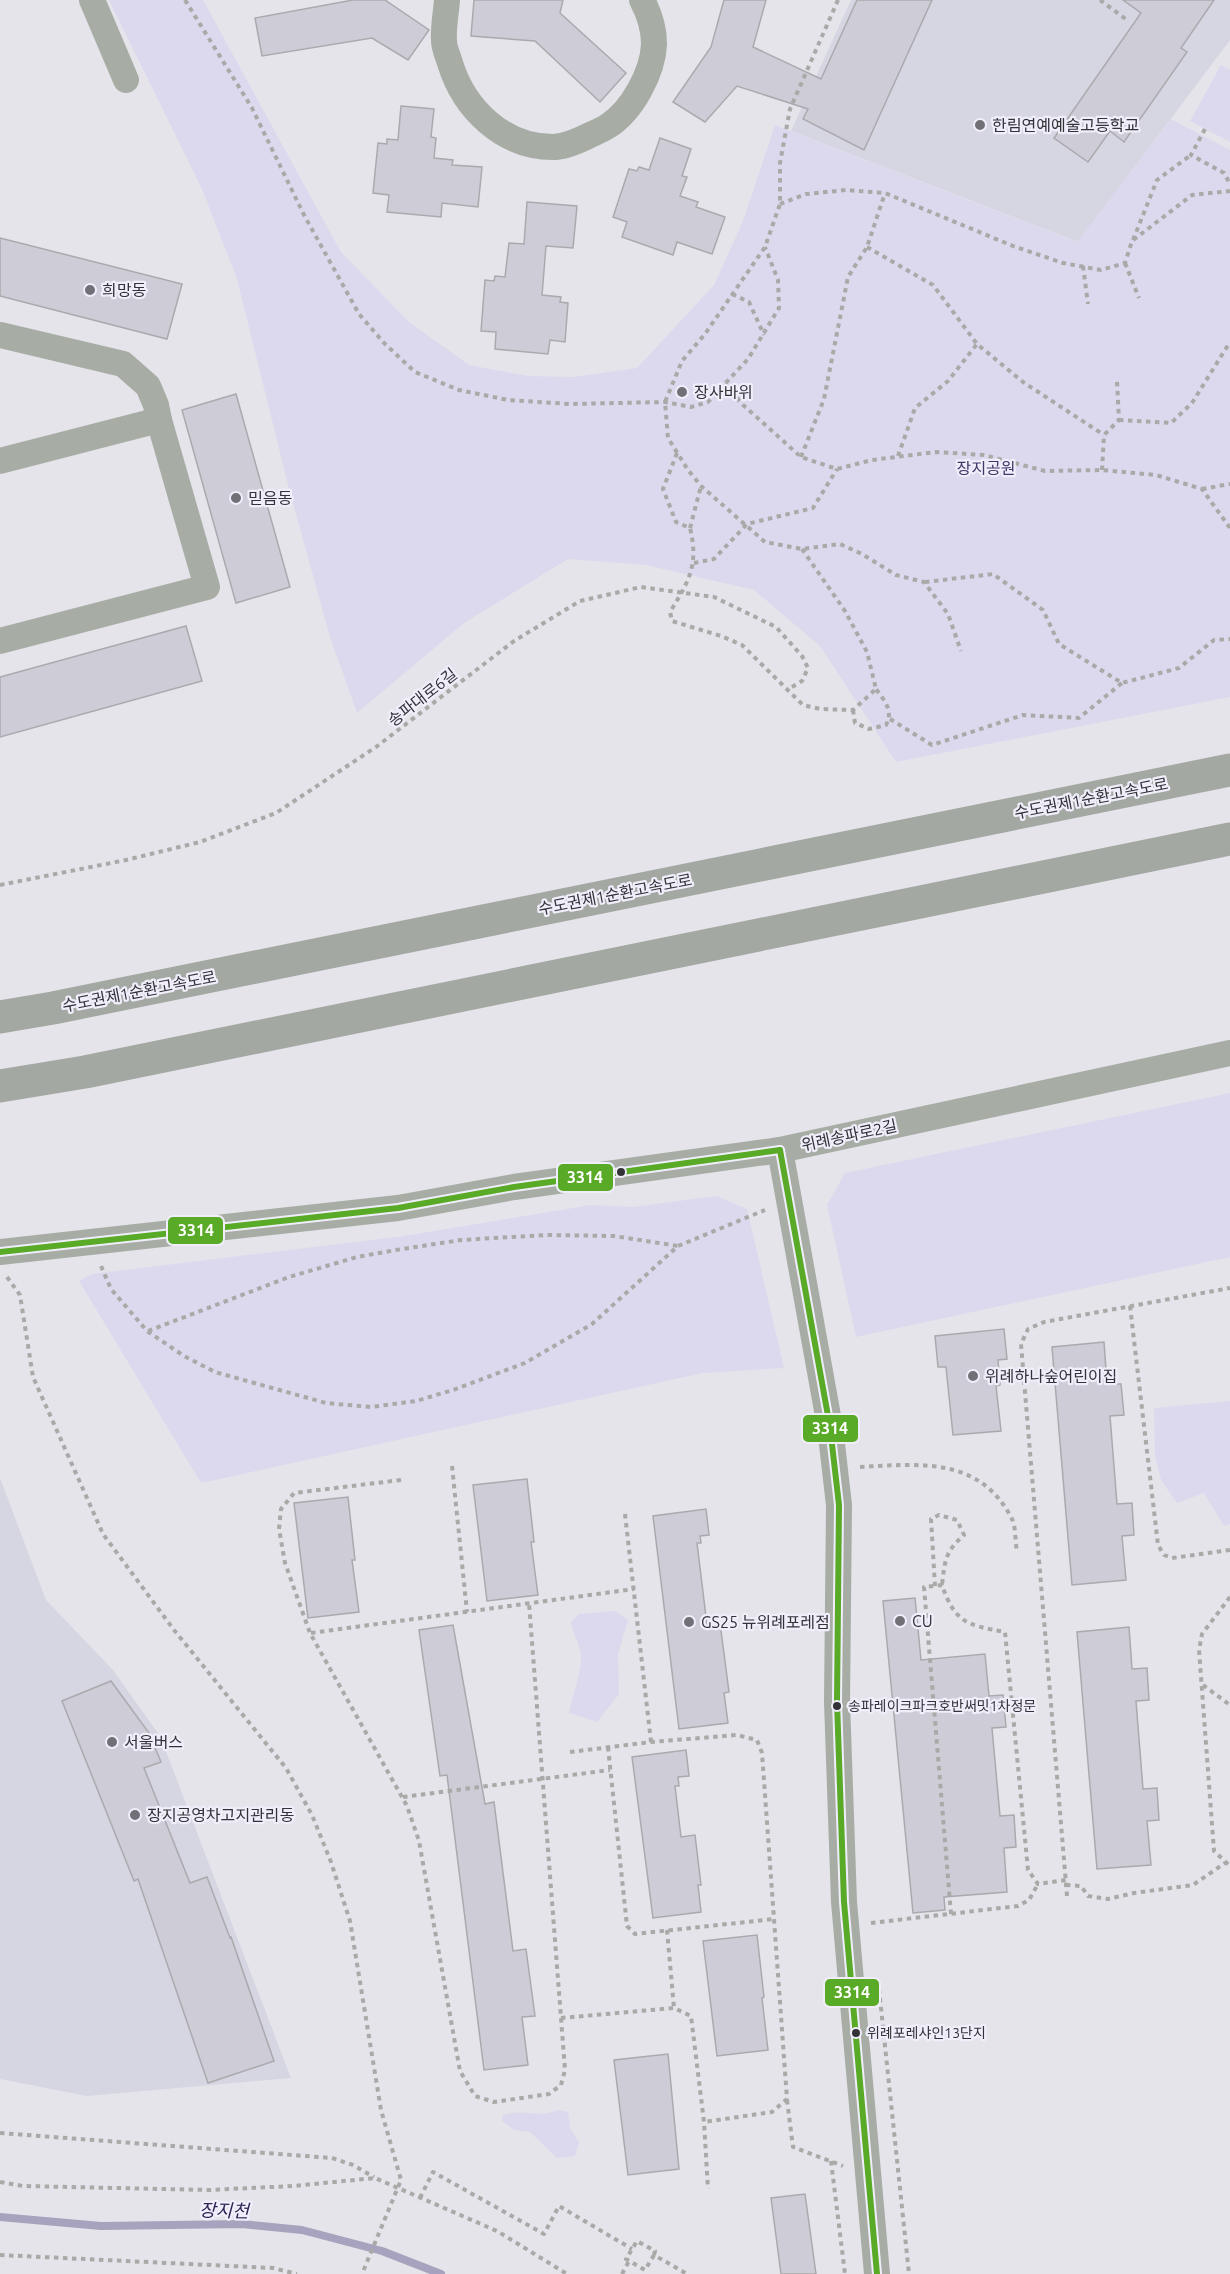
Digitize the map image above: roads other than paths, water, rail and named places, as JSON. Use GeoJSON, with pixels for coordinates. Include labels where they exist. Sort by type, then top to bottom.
{"type":"FeatureCollection","features":[{"type":"Feature","properties":{"kind":"highway","name":"수도권제1순환고속도로"},"geometry":{"type":"LineString","coordinates":[[0,1017],[65,1006],[1230,770]]}},
{"type":"Feature","properties":{"kind":"highway"},"geometry":{"type":"LineString","coordinates":[[0,1086],[85,1072],[1230,839]]}},
{"type":"Feature","properties":{"kind":"street"},"geometry":{"type":"LineString","coordinates":[[92,0],[126,80]]}},
{"type":"Feature","properties":{"kind":"street"},"geometry":{"type":"LineString","coordinates":[[447,0],[444,42],[454,75],[465,97],[481,116],[501,133],[530,145],[555,147],[580,140],[610,125],[633,102],[647,73],[654,44],[648,13],[642,0]]}},
{"type":"Feature","properties":{"kind":"street"},"geometry":{"type":"LineString","coordinates":[[0,335],[123,364],[148,386],[156,405],[207,587],[0,641]]}},
{"type":"Feature","properties":{"kind":"street"},"geometry":{"type":"LineString","coordinates":[[0,461],[159,420]]}},
{"type":"Feature","properties":{"kind":"street"},"geometry":{"type":"LineString","coordinates":[[0,443],[35,452]]}},
{"type":"Feature","properties":{"kind":"street","name":"위례송파로2길"},"geometry":{"type":"LineString","coordinates":[[3,1264],[91,1241],[398,1208],[514,1187],[780,1150],[1230,1053]]}},
{"type":"Feature","properties":{"kind":"street"},"geometry":{"type":"LineString","coordinates":[[780,1150],[819,1359],[839,1505],[837,1702],[846,1926],[877,2274]]}},
{"type":"Feature","properties":{"kind":"waterway","name":"장지천"},"geometry":{"type":"LineString","coordinates":[[0,2217],[101,2226],[242,2224],[302,2230],[382,2251],[441,2274]]}},
{"type":"Feature","properties":{"kind":"place","name":"한림연예예술고등학교"},"geometry":{"type":"Point","coordinates":[980,125]}},
{"type":"Feature","properties":{"kind":"place","name":"희망동"},"geometry":{"type":"Point","coordinates":[90,290]}},
{"type":"Feature","properties":{"kind":"place","name":"장사바위"},"geometry":{"type":"Point","coordinates":[682,392]}},
{"type":"Feature","properties":{"kind":"place","name":"믿음동"},"geometry":{"type":"Point","coordinates":[236,498]}},
{"type":"Feature","properties":{"kind":"place","name":"위례하나숲어린이집"},"geometry":{"type":"Point","coordinates":[973,1376]}},
{"type":"Feature","properties":{"kind":"place","name":"CU"},"geometry":{"type":"Point","coordinates":[900,1621]}},
{"type":"Feature","properties":{"kind":"place","name":"GS25 뉴위례포레점"},"geometry":{"type":"Point","coordinates":[689,1622]}},
{"type":"Feature","properties":{"kind":"place","name":"송파레이크파크호반써밋1차정문"},"geometry":{"type":"Point","coordinates":[837,1706]}},
{"type":"Feature","properties":{"kind":"place","name":"서울버스"},"geometry":{"type":"Point","coordinates":[112,1742]}},
{"type":"Feature","properties":{"kind":"place","name":"장지공영차고지관리동"},"geometry":{"type":"Point","coordinates":[135,1815]}},
{"type":"Feature","properties":{"kind":"place","name":"위례포레샤인13단지"},"geometry":{"type":"Point","coordinates":[856,2033]}},
{"type":"Feature","properties":{"kind":"park label","name":"장지공원"},"geometry":{"type":"Point","coordinates":[986,468]}}]}
